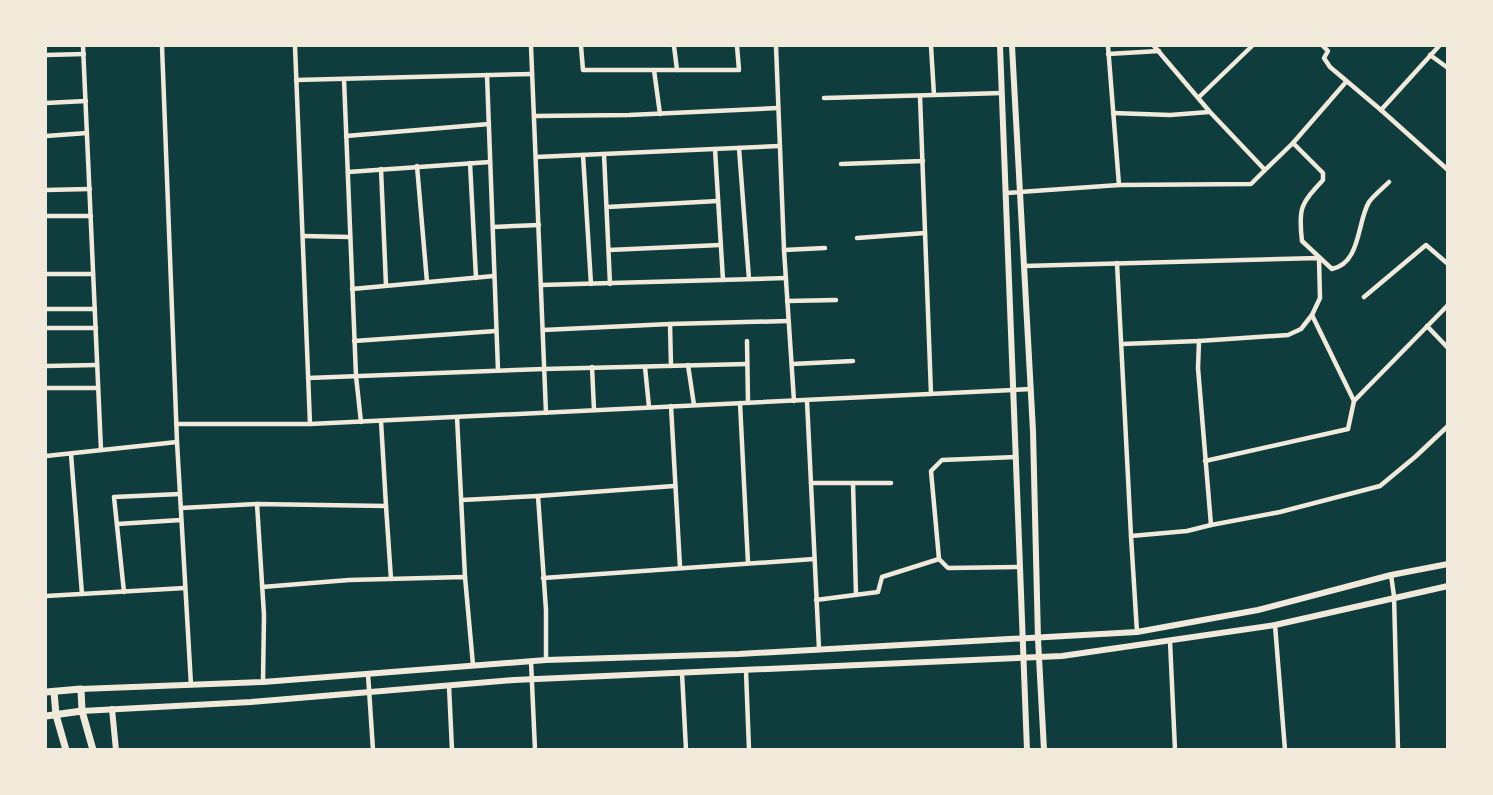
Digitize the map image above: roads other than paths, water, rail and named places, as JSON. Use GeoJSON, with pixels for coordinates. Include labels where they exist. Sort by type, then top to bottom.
{"type":"FeatureCollection","features":[{"type":"Feature","properties":{"kind":"main road"},"geometry":{"type":"LineString","coordinates":[[66,750],[50,692],[81,689],[82,711],[93,750]]}},
{"type":"Feature","properties":{"kind":"main road"},"geometry":{"type":"LineString","coordinates":[[46,716],[82,711]]}},
{"type":"Feature","properties":{"kind":"street"},"geometry":{"type":"LineString","coordinates":[[83,46],[101,450]]}},
{"type":"Feature","properties":{"kind":"street"},"geometry":{"type":"LineString","coordinates":[[162,46],[176,424],[191,685]]}},
{"type":"Feature","properties":{"kind":"street"},"geometry":{"type":"LineString","coordinates":[[295,46],[310,424]]}},
{"type":"Feature","properties":{"kind":"street"},"geometry":{"type":"LineString","coordinates":[[531,46],[546,412]]}},
{"type":"Feature","properties":{"kind":"street"},"geometry":{"type":"LineString","coordinates":[[581,46],[583,70],[740,70],[737,46]]}},
{"type":"Feature","properties":{"kind":"street"},"geometry":{"type":"LineString","coordinates":[[674,46],[677,70]]}},
{"type":"Feature","properties":{"kind":"street"},"geometry":{"type":"LineString","coordinates":[[776,46],[784,250],[794,401]]}},
{"type":"Feature","properties":{"kind":"street"},"geometry":{"type":"LineString","coordinates":[[931,46],[934,95]]}},
{"type":"Feature","properties":{"kind":"street"},"geometry":{"type":"LineString","coordinates":[[1000,46],[1027,750]]}},
{"type":"Feature","properties":{"kind":"street"},"geometry":{"type":"LineString","coordinates":[[1012,46],[1031,389],[1044,750]]}},
{"type":"Feature","properties":{"kind":"street"},"geometry":{"type":"LineString","coordinates":[[1108,46],[1119,185]]}},
{"type":"Feature","properties":{"kind":"street"},"geometry":{"type":"LineString","coordinates":[[1154,46],[1210,112],[1265,170]]}},
{"type":"Feature","properties":{"kind":"street"},"geometry":{"type":"LineString","coordinates":[[1199,97],[1252,46]]}},
{"type":"Feature","properties":{"kind":"street"},"geometry":{"type":"LineString","coordinates":[[1323,46],[1328,51],[1324,58],[1330,67],[1447,170]]}},
{"type":"Feature","properties":{"kind":"street"},"geometry":{"type":"LineString","coordinates":[[1381,110],[1438,46]]}},
{"type":"Feature","properties":{"kind":"street"},"geometry":{"type":"LineString","coordinates":[[1108,54],[1159,51]]}},
{"type":"Feature","properties":{"kind":"street"},"geometry":{"type":"LineString","coordinates":[[46,55],[84,54]]}},
{"type":"Feature","properties":{"kind":"street"},"geometry":{"type":"LineString","coordinates":[[1430,55],[1447,68]]}},
{"type":"Feature","properties":{"kind":"street"},"geometry":{"type":"LineString","coordinates":[[654,70],[660,114]]}},
{"type":"Feature","properties":{"kind":"street"},"geometry":{"type":"LineString","coordinates":[[296,80],[532,74]]}},
{"type":"Feature","properties":{"kind":"street"},"geometry":{"type":"LineString","coordinates":[[487,75],[498,370]]}},
{"type":"Feature","properties":{"kind":"street"},"geometry":{"type":"LineString","coordinates":[[344,79],[354,341],[360,422]]}},
{"type":"Feature","properties":{"kind":"street"},"geometry":{"type":"LineString","coordinates":[[1006,193],[1119,185],[1251,184],[1293,143],[1346,82]]}},
{"type":"Feature","properties":{"kind":"street"},"geometry":{"type":"LineString","coordinates":[[824,98],[1002,93]]}},
{"type":"Feature","properties":{"kind":"street"},"geometry":{"type":"LineString","coordinates":[[920,96],[932,394]]}},
{"type":"Feature","properties":{"kind":"street"},"geometry":{"type":"LineString","coordinates":[[46,103],[86,101]]}},
{"type":"Feature","properties":{"kind":"street"},"geometry":{"type":"LineString","coordinates":[[534,116],[660,114],[778,108]]}},
{"type":"Feature","properties":{"kind":"street"},"geometry":{"type":"LineString","coordinates":[[1113,113],[1170,115],[1210,112]]}},
{"type":"Feature","properties":{"kind":"street"},"geometry":{"type":"LineString","coordinates":[[346,136],[489,124]]}},
{"type":"Feature","properties":{"kind":"street"},"geometry":{"type":"LineString","coordinates":[[46,136],[87,133]]}},
{"type":"Feature","properties":{"kind":"street"},"geometry":{"type":"LineString","coordinates":[[1293,143],[1323,173],[1323,180],[1301,206],[1302,241],[1332,270],[1339,268],[1356,245],[1368,202],[1389,181]]}},
{"type":"Feature","properties":{"kind":"street"},"geometry":{"type":"LineString","coordinates":[[536,157],[780,146]]}},
{"type":"Feature","properties":{"kind":"street"},"geometry":{"type":"LineString","coordinates":[[739,148],[749,279]]}},
{"type":"Feature","properties":{"kind":"street"},"geometry":{"type":"LineString","coordinates":[[715,149],[723,280]]}},
{"type":"Feature","properties":{"kind":"street"},"geometry":{"type":"LineString","coordinates":[[604,154],[610,284]]}},
{"type":"Feature","properties":{"kind":"street"},"geometry":{"type":"LineString","coordinates":[[583,155],[591,284]]}},
{"type":"Feature","properties":{"kind":"street"},"geometry":{"type":"LineString","coordinates":[[841,164],[923,161]]}},
{"type":"Feature","properties":{"kind":"street"},"geometry":{"type":"LineString","coordinates":[[348,172],[490,162]]}},
{"type":"Feature","properties":{"kind":"street"},"geometry":{"type":"LineString","coordinates":[[470,163],[476,278]]}},
{"type":"Feature","properties":{"kind":"street"},"geometry":{"type":"LineString","coordinates":[[417,166],[427,282]]}},
{"type":"Feature","properties":{"kind":"street"},"geometry":{"type":"LineString","coordinates":[[381,169],[386,285]]}},
{"type":"Feature","properties":{"kind":"street"},"geometry":{"type":"LineString","coordinates":[[46,190],[90,189]]}},
{"type":"Feature","properties":{"kind":"street"},"geometry":{"type":"LineString","coordinates":[[607,207],[718,201]]}},
{"type":"Feature","properties":{"kind":"street"},"geometry":{"type":"LineString","coordinates":[[46,216],[91,216]]}},
{"type":"Feature","properties":{"kind":"street"},"geometry":{"type":"LineString","coordinates":[[493,227],[538,225]]}},
{"type":"Feature","properties":{"kind":"street"},"geometry":{"type":"LineString","coordinates":[[857,238],[925,233]]}},
{"type":"Feature","properties":{"kind":"street"},"geometry":{"type":"LineString","coordinates":[[303,236],[351,236]]}},
{"type":"Feature","properties":{"kind":"street"},"geometry":{"type":"LineString","coordinates":[[609,250],[720,245]]}},
{"type":"Feature","properties":{"kind":"street"},"geometry":{"type":"LineString","coordinates":[[1364,297],[1426,245],[1447,264]]}},
{"type":"Feature","properties":{"kind":"street"},"geometry":{"type":"LineString","coordinates":[[784,250],[825,248]]}},
{"type":"Feature","properties":{"kind":"street"},"geometry":{"type":"LineString","coordinates":[[1024,267],[1319,258]]}},
{"type":"Feature","properties":{"kind":"street"},"geometry":{"type":"LineString","coordinates":[[1122,344],[1288,335],[1301,330],[1320,298],[1319,258]]}},
{"type":"Feature","properties":{"kind":"street"},"geometry":{"type":"LineString","coordinates":[[1117,263],[1137,632]]}},
{"type":"Feature","properties":{"kind":"street"},"geometry":{"type":"LineString","coordinates":[[46,274],[93,274]]}},
{"type":"Feature","properties":{"kind":"street"},"geometry":{"type":"LineString","coordinates":[[352,289],[495,276]]}},
{"type":"Feature","properties":{"kind":"street"},"geometry":{"type":"LineString","coordinates":[[541,285],[786,278]]}},
{"type":"Feature","properties":{"kind":"street"},"geometry":{"type":"LineString","coordinates":[[787,301],[836,300]]}},
{"type":"Feature","properties":{"kind":"street"},"geometry":{"type":"LineString","coordinates":[[1205,461],[1348,429],[1354,401],[1447,305]]}},
{"type":"Feature","properties":{"kind":"street"},"geometry":{"type":"LineString","coordinates":[[46,309],[95,309]]}},
{"type":"Feature","properties":{"kind":"street"},"geometry":{"type":"LineString","coordinates":[[1312,315],[1354,401]]}},
{"type":"Feature","properties":{"kind":"street"},"geometry":{"type":"LineString","coordinates":[[543,330],[788,321]]}},
{"type":"Feature","properties":{"kind":"street"},"geometry":{"type":"LineString","coordinates":[[670,324],[671,366]]}},
{"type":"Feature","properties":{"kind":"street"},"geometry":{"type":"LineString","coordinates":[[1427,326],[1447,348]]}},
{"type":"Feature","properties":{"kind":"street"},"geometry":{"type":"LineString","coordinates":[[46,328],[96,328]]}},
{"type":"Feature","properties":{"kind":"street"},"geometry":{"type":"LineString","coordinates":[[354,341],[496,331]]}},
{"type":"Feature","properties":{"kind":"street"},"geometry":{"type":"LineString","coordinates":[[747,341],[748,402]]}},
{"type":"Feature","properties":{"kind":"street"},"geometry":{"type":"LineString","coordinates":[[1199,341],[1198,368],[1211,525]]}},
{"type":"Feature","properties":{"kind":"street"},"geometry":{"type":"LineString","coordinates":[[792,364],[853,361]]}},
{"type":"Feature","properties":{"kind":"street"},"geometry":{"type":"LineString","coordinates":[[309,377],[747,364]]}},
{"type":"Feature","properties":{"kind":"street"},"geometry":{"type":"LineString","coordinates":[[46,366],[97,365]]}},
{"type":"Feature","properties":{"kind":"street"},"geometry":{"type":"LineString","coordinates":[[688,365],[694,405]]}},
{"type":"Feature","properties":{"kind":"street"},"geometry":{"type":"LineString","coordinates":[[645,366],[649,408]]}},
{"type":"Feature","properties":{"kind":"street"},"geometry":{"type":"LineString","coordinates":[[592,367],[594,411]]}},
{"type":"Feature","properties":{"kind":"street"},"geometry":{"type":"LineString","coordinates":[[46,388],[98,388]]}},
{"type":"Feature","properties":{"kind":"street"},"geometry":{"type":"LineString","coordinates":[[176,424],[360,422],[1031,389]]}},
{"type":"Feature","properties":{"kind":"street"},"geometry":{"type":"LineString","coordinates":[[807,401],[819,649]]}},
{"type":"Feature","properties":{"kind":"street"},"geometry":{"type":"LineString","coordinates":[[740,403],[748,563]]}},
{"type":"Feature","properties":{"kind":"street"},"geometry":{"type":"LineString","coordinates":[[671,406],[680,567]]}},
{"type":"Feature","properties":{"kind":"street"},"geometry":{"type":"LineString","coordinates":[[457,417],[465,577],[473,665]]}},
{"type":"Feature","properties":{"kind":"street"},"geometry":{"type":"LineString","coordinates":[[381,421],[391,579]]}},
{"type":"Feature","properties":{"kind":"street"},"geometry":{"type":"LineString","coordinates":[[1131,536],[1187,531],[1280,512],[1380,486],[1447,426]]}},
{"type":"Feature","properties":{"kind":"street"},"geometry":{"type":"LineString","coordinates":[[46,457],[177,442]]}},
{"type":"Feature","properties":{"kind":"street"},"geometry":{"type":"LineString","coordinates":[[71,454],[82,594]]}},
{"type":"Feature","properties":{"kind":"street"},"geometry":{"type":"LineString","coordinates":[[1016,457],[942,460],[931,471],[939,559],[948,568],[1020,567]]}},
{"type":"Feature","properties":{"kind":"street"},"geometry":{"type":"LineString","coordinates":[[811,483],[891,483]]}},
{"type":"Feature","properties":{"kind":"street"},"geometry":{"type":"LineString","coordinates":[[853,483],[856,595]]}},
{"type":"Feature","properties":{"kind":"street"},"geometry":{"type":"LineString","coordinates":[[462,500],[674,486]]}},
{"type":"Feature","properties":{"kind":"street"},"geometry":{"type":"LineString","coordinates":[[124,592],[114,497],[180,494]]}},
{"type":"Feature","properties":{"kind":"street"},"geometry":{"type":"LineString","coordinates":[[538,496],[546,660]]}},
{"type":"Feature","properties":{"kind":"street"},"geometry":{"type":"LineString","coordinates":[[181,508],[257,504],[386,506]]}},
{"type":"Feature","properties":{"kind":"street"},"geometry":{"type":"LineString","coordinates":[[257,504],[262,587],[263,681]]}},
{"type":"Feature","properties":{"kind":"street"},"geometry":{"type":"LineString","coordinates":[[117,524],[181,520]]}},
{"type":"Feature","properties":{"kind":"street"},"geometry":{"type":"LineString","coordinates":[[543,578],[814,559]]}},
{"type":"Feature","properties":{"kind":"street"},"geometry":{"type":"LineString","coordinates":[[816,600],[878,592],[882,577],[939,559]]}},
{"type":"Feature","properties":{"kind":"street"},"geometry":{"type":"LineString","coordinates":[[81,689],[263,681],[546,660],[738,654],[1137,632],[1258,610],[1391,575],[1447,564]]}},
{"type":"Feature","properties":{"kind":"street"},"geometry":{"type":"LineString","coordinates":[[1391,575],[1394,596],[1398,750]]}},
{"type":"Feature","properties":{"kind":"street"},"geometry":{"type":"LineString","coordinates":[[262,587],[349,580],[465,577]]}},
{"type":"Feature","properties":{"kind":"street"},"geometry":{"type":"LineString","coordinates":[[82,711],[251,702],[532,679],[1039,657],[1275,625],[1447,586]]}},
{"type":"Feature","properties":{"kind":"street"},"geometry":{"type":"LineString","coordinates":[[46,596],[185,589]]}},
{"type":"Feature","properties":{"kind":"street"},"geometry":{"type":"LineString","coordinates":[[1275,625],[1285,750]]}},
{"type":"Feature","properties":{"kind":"street"},"geometry":{"type":"LineString","coordinates":[[1170,641],[1175,750]]}},
{"type":"Feature","properties":{"kind":"street"},"geometry":{"type":"LineString","coordinates":[[531,661],[535,750]]}},
{"type":"Feature","properties":{"kind":"street"},"geometry":{"type":"LineString","coordinates":[[746,671],[749,750]]}},
{"type":"Feature","properties":{"kind":"street"},"geometry":{"type":"LineString","coordinates":[[682,673],[686,750]]}},
{"type":"Feature","properties":{"kind":"street"},"geometry":{"type":"LineString","coordinates":[[368,674],[373,750]]}},
{"type":"Feature","properties":{"kind":"street"},"geometry":{"type":"LineString","coordinates":[[449,686],[452,750]]}},
{"type":"Feature","properties":{"kind":"street"},"geometry":{"type":"LineString","coordinates":[[112,709],[116,750]]}}]}
